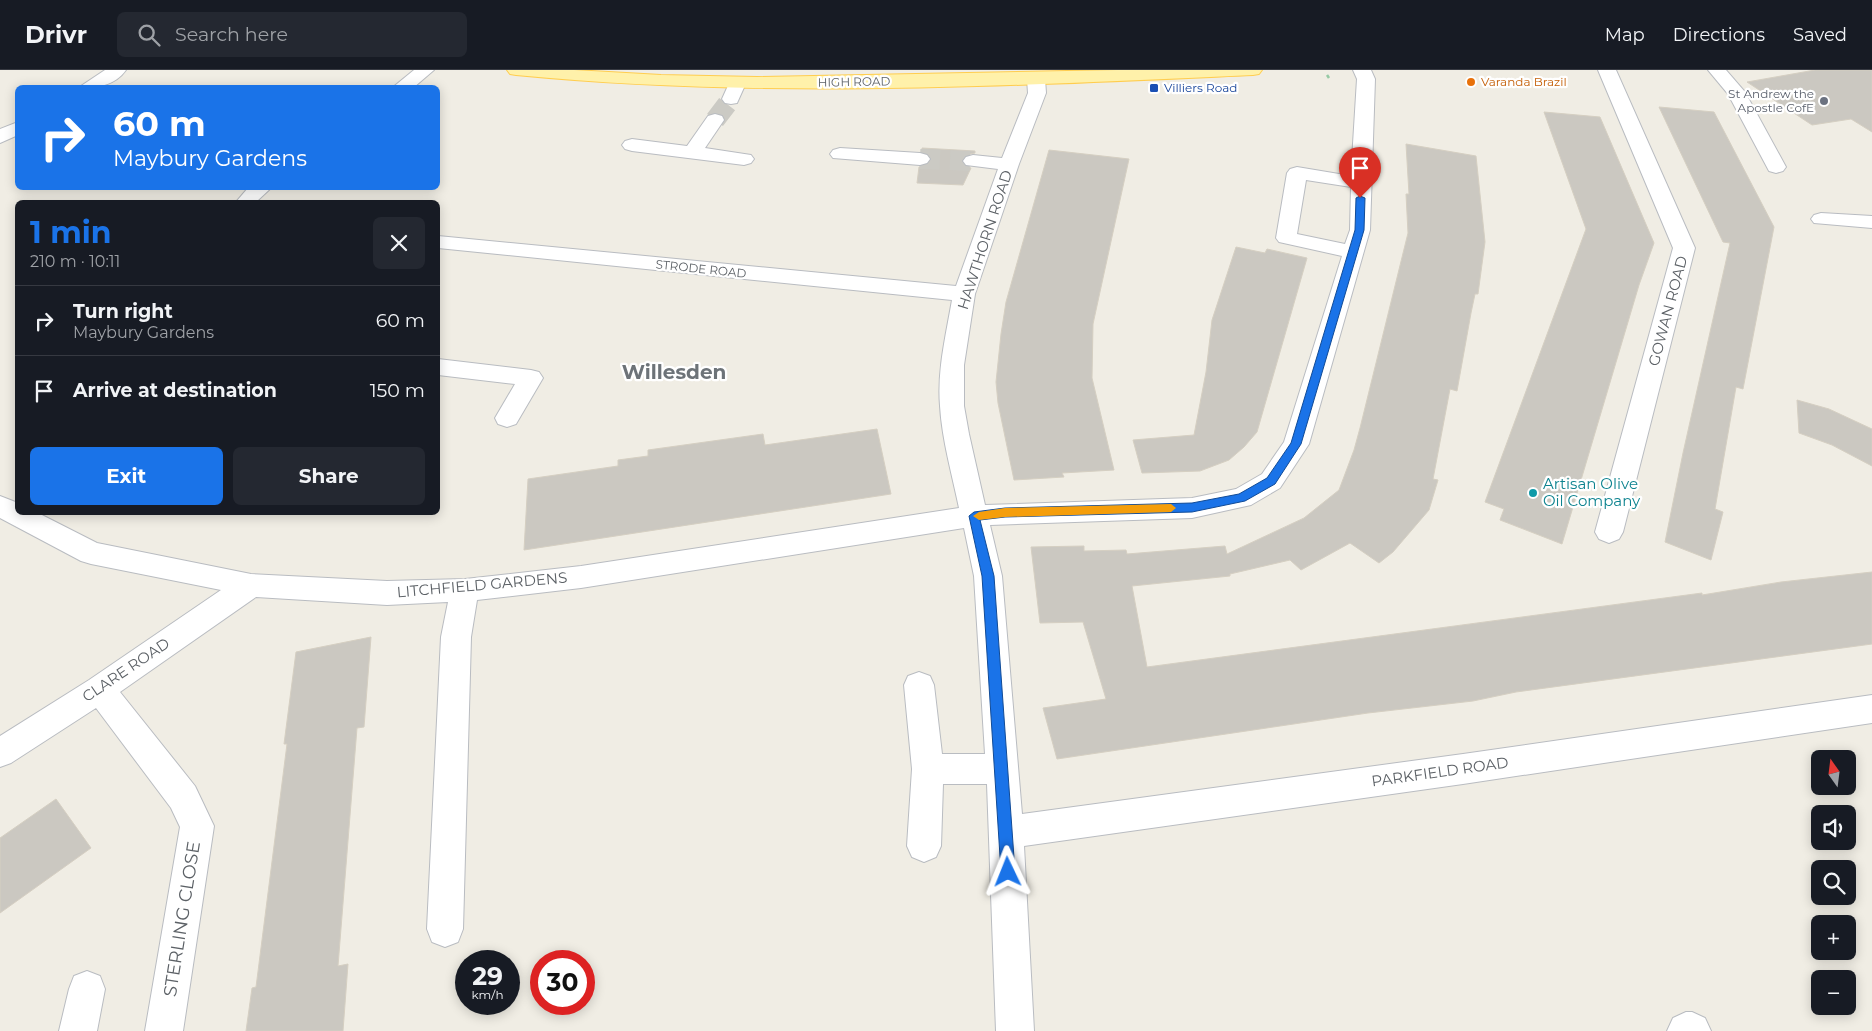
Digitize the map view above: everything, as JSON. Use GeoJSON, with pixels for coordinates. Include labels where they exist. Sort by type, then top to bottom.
{"type":"FeatureCollection","features":[{"type":"Feature","properties":{"kind":"main road","name":"HIGH ROAD"},"geometry":{"type":"LineString","coordinates":[[516,70],[670,82],[734,91],[1253,70]]}},
{"type":"Feature","properties":{"kind":"street"},"geometry":{"type":"LineString","coordinates":[[92,85],[117,70]]}},
{"type":"Feature","properties":{"kind":"street"},"geometry":{"type":"LineString","coordinates":[[405,85],[425,70]]}},
{"type":"Feature","properties":{"kind":"street","name":"LITCHFIELD GARDENS"},"geometry":{"type":"LineString","coordinates":[[17,515],[91,553],[251,585],[387,593],[465,590],[581,577],[974,516],[1005,513],[1192,508],[1242,498],[1271,481],[1296,444],[1360,230],[1366,80],[1362,70]]}},
{"type":"Feature","properties":{"kind":"street","name":"GOWAN ROAD"},"geometry":{"type":"LineString","coordinates":[[1607,70],[1684,248],[1609,532]]}},
{"type":"Feature","properties":{"kind":"street"},"geometry":{"type":"LineString","coordinates":[[1717,70],[1736,92],[1776,167]]}},
{"type":"Feature","properties":{"kind":"street","name":"HAWTHORN ROAD"},"geometry":{"type":"LineString","coordinates":[[1015,1031],[1007,832],[988,576],[956,434],[952,406],[952,365],[964,294],[1009,164],[1037,93],[1036,79]]}},
{"type":"Feature","properties":{"kind":"street"},"geometry":{"type":"LineString","coordinates":[[692,153],[715,120]]}},
{"type":"Feature","properties":{"kind":"street"},"geometry":{"type":"LineString","coordinates":[[0,137],[15,129]]}},
{"type":"Feature","properties":{"kind":"street"},"geometry":{"type":"LineString","coordinates":[[632,146],[744,159]]}},
{"type":"Feature","properties":{"kind":"street"},"geometry":{"type":"LineString","coordinates":[[840,154],[920,159]]}},
{"type":"Feature","properties":{"kind":"street"},"geometry":{"type":"LineString","coordinates":[[973,161],[1009,164]]}},
{"type":"Feature","properties":{"kind":"street"},"geometry":{"type":"LineString","coordinates":[[1353,252],[1286,238],[1297,174],[1361,183]]}},
{"type":"Feature","properties":{"kind":"street"},"geometry":{"type":"LineString","coordinates":[[248,200],[258,190]]}},
{"type":"Feature","properties":{"kind":"street"},"geometry":{"type":"LineString","coordinates":[[1821,219],[1872,222]]}},
{"type":"Feature","properties":{"kind":"street","name":"STRODE ROAD"},"geometry":{"type":"LineString","coordinates":[[440,242],[964,294]]}},
{"type":"Feature","properties":{"kind":"street"},"geometry":{"type":"LineString","coordinates":[[440,368],[531,378],[508,418]]}},
{"type":"Feature","properties":{"kind":"street","name":"LITCHFIELD GARDENS"},"geometry":{"type":"LineString","coordinates":[[0,506],[15,514]]}},
{"type":"Feature","properties":{"kind":"street","name":"CLARE ROAD"},"geometry":{"type":"LineString","coordinates":[[0,753],[100,689],[251,585]]}},
{"type":"Feature","properties":{"kind":"street"},"geometry":{"type":"LineString","coordinates":[[445,930],[456,636],[465,590]]}},
{"type":"Feature","properties":{"kind":"street"},"geometry":{"type":"LineString","coordinates":[[919,685],[928,769],[924,846]]}},
{"type":"Feature","properties":{"kind":"street","name":"STERLING CLOSE"},"geometry":{"type":"LineString","coordinates":[[100,689],[183,797],[197,826],[164,1031]]}},
{"type":"Feature","properties":{"kind":"street","name":"PARKFIELD ROAD"},"geometry":{"type":"LineString","coordinates":[[1007,832],[1463,769],[1872,709]]}},
{"type":"Feature","properties":{"kind":"street"},"geometry":{"type":"LineString","coordinates":[[928,769],[1002,769]]}},
{"type":"Feature","properties":{"kind":"street"},"geometry":{"type":"LineString","coordinates":[[78,1031],[87,989]]}},
{"type":"Feature","properties":{"kind":"street"},"geometry":{"type":"LineString","coordinates":[[1686,1031],[1692,1031]]}},
{"type":"Feature","properties":{"kind":"building","name":"St Andrew the Apostle CofE"},"geometry":{"type":"Polygon","coordinates":[[[1815,70],[1872,70],[1872,132],[1851,119],[1812,125],[1747,82],[1815,70]]]}},
{"type":"Feature","properties":{"kind":"building"},"geometry":{"type":"Polygon","coordinates":[[[1659,107],[1714,112],[1774,227],[1743,389],[1736,387],[1715,509],[1723,512],[1711,560],[1665,542],[1730,243],[1723,242],[1659,107]]]}},
{"type":"Feature","properties":{"kind":"building"},"geometry":{"type":"Polygon","coordinates":[[[1544,112],[1600,117],[1654,243],[1639,285],[1562,544],[1500,520],[1504,509],[1485,502],[1586,229],[1544,112]]]}},
{"type":"Feature","properties":{"kind":"building"},"geometry":{"type":"Polygon","coordinates":[[[1406,144],[1476,156],[1485,242],[1478,294],[1475,294],[1457,391],[1450,389],[1433,479],[1438,480],[1429,510],[1393,552],[1379,563],[1350,543],[1301,570],[1290,560],[1230,574],[1230,576],[1132,586],[1147,667],[1702,593],[1702,595],[1781,582],[1872,572],[1872,644],[1516,692],[1473,701],[1368,713],[1057,759],[1043,708],[1106,699],[1083,622],[1040,623],[1031,547],[1084,546],[1084,551],[1126,550],[1127,554],[1225,546],[1227,554],[1304,518],[1339,490],[1360,428],[1408,233],[1406,194],[1409,194],[1406,144]]]}},
{"type":"Feature","properties":{"kind":"building"},"geometry":{"type":"Polygon","coordinates":[[[922,148],[975,151],[975,153],[965,155],[962,160],[964,166],[971,168],[963,185],[917,183],[919,167],[928,165],[932,159],[928,154],[922,152],[922,148]]]}},
{"type":"Feature","properties":{"kind":"building"},"geometry":{"type":"Polygon","coordinates":[[[1049,150],[1129,159],[1093,324],[1092,378],[1114,470],[1062,473],[1064,477],[1014,480],[998,403],[996,382],[1001,334],[1006,302],[1049,150]]]}},
{"type":"Feature","properties":{"kind":"building"},"geometry":{"type":"Polygon","coordinates":[[[1236,247],[1265,253],[1267,249],[1307,258],[1257,432],[1229,460],[1200,471],[1142,473],[1133,440],[1194,435],[1206,372],[1212,320],[1236,247]]]}},
{"type":"Feature","properties":{"kind":"building"},"geometry":{"type":"Polygon","coordinates":[[[1797,400],[1829,409],[1872,429],[1872,466],[1832,445],[1799,433],[1797,400]]]}},
{"type":"Feature","properties":{"kind":"building"},"geometry":{"type":"Polygon","coordinates":[[[877,429],[891,494],[524,550],[528,479],[618,466],[618,460],[648,456],[648,450],[763,434],[765,445],[877,429]]]}},
{"type":"Feature","properties":{"kind":"building"},"geometry":{"type":"Polygon","coordinates":[[[371,637],[364,727],[357,728],[338,966],[348,964],[343,1031],[246,1031],[252,988],[256,987],[287,744],[284,744],[296,652],[371,637]]]}},
{"type":"Feature","properties":{"kind":"building"},"geometry":{"type":"Polygon","coordinates":[[[56,799],[91,848],[0,913],[0,838],[56,799]]]}},
{"type":"Feature","properties":{"kind":"tunnel"},"geometry":{"type":"LineString","coordinates":[[715,120],[731,99]]}},
{"type":"Feature","properties":{"kind":"tunnel"},"geometry":{"type":"LineString","coordinates":[[920,159],[973,161]]}},
{"type":"Feature","properties":{"kind":"slow traffic"},"geometry":{"type":"LineString","coordinates":[[979,516],[1005,513],[1171,508]]}},
{"type":"Feature","properties":{"kind":"place","name":"Varanda Brazil"},"geometry":{"type":"Point","coordinates":[1471,82]}},
{"type":"Feature","properties":{"kind":"place","name":"Villiers Road"},"geometry":{"type":"Point","coordinates":[1154,88]}},
{"type":"Feature","properties":{"kind":"place","name":"St Andrew the Apostle CofE"},"geometry":{"type":"Point","coordinates":[1824,101]}},
{"type":"Feature","properties":{"kind":"place","name":"Artisan Olive Oil Company"},"geometry":{"type":"Point","coordinates":[1533,493]}},
{"type":"Feature","properties":{"kind":"district","name":"Willesden"},"geometry":{"type":"Point","coordinates":[674,372]}},
{"type":"Feature","properties":{"kind":"route"},"geometry":{"type":"LineString","coordinates":[[1008,872],[1007,832],[988,576],[974,516],[1005,513],[1192,508],[1242,498],[1271,481],[1296,444],[1360,230],[1360,198]]}}]}
